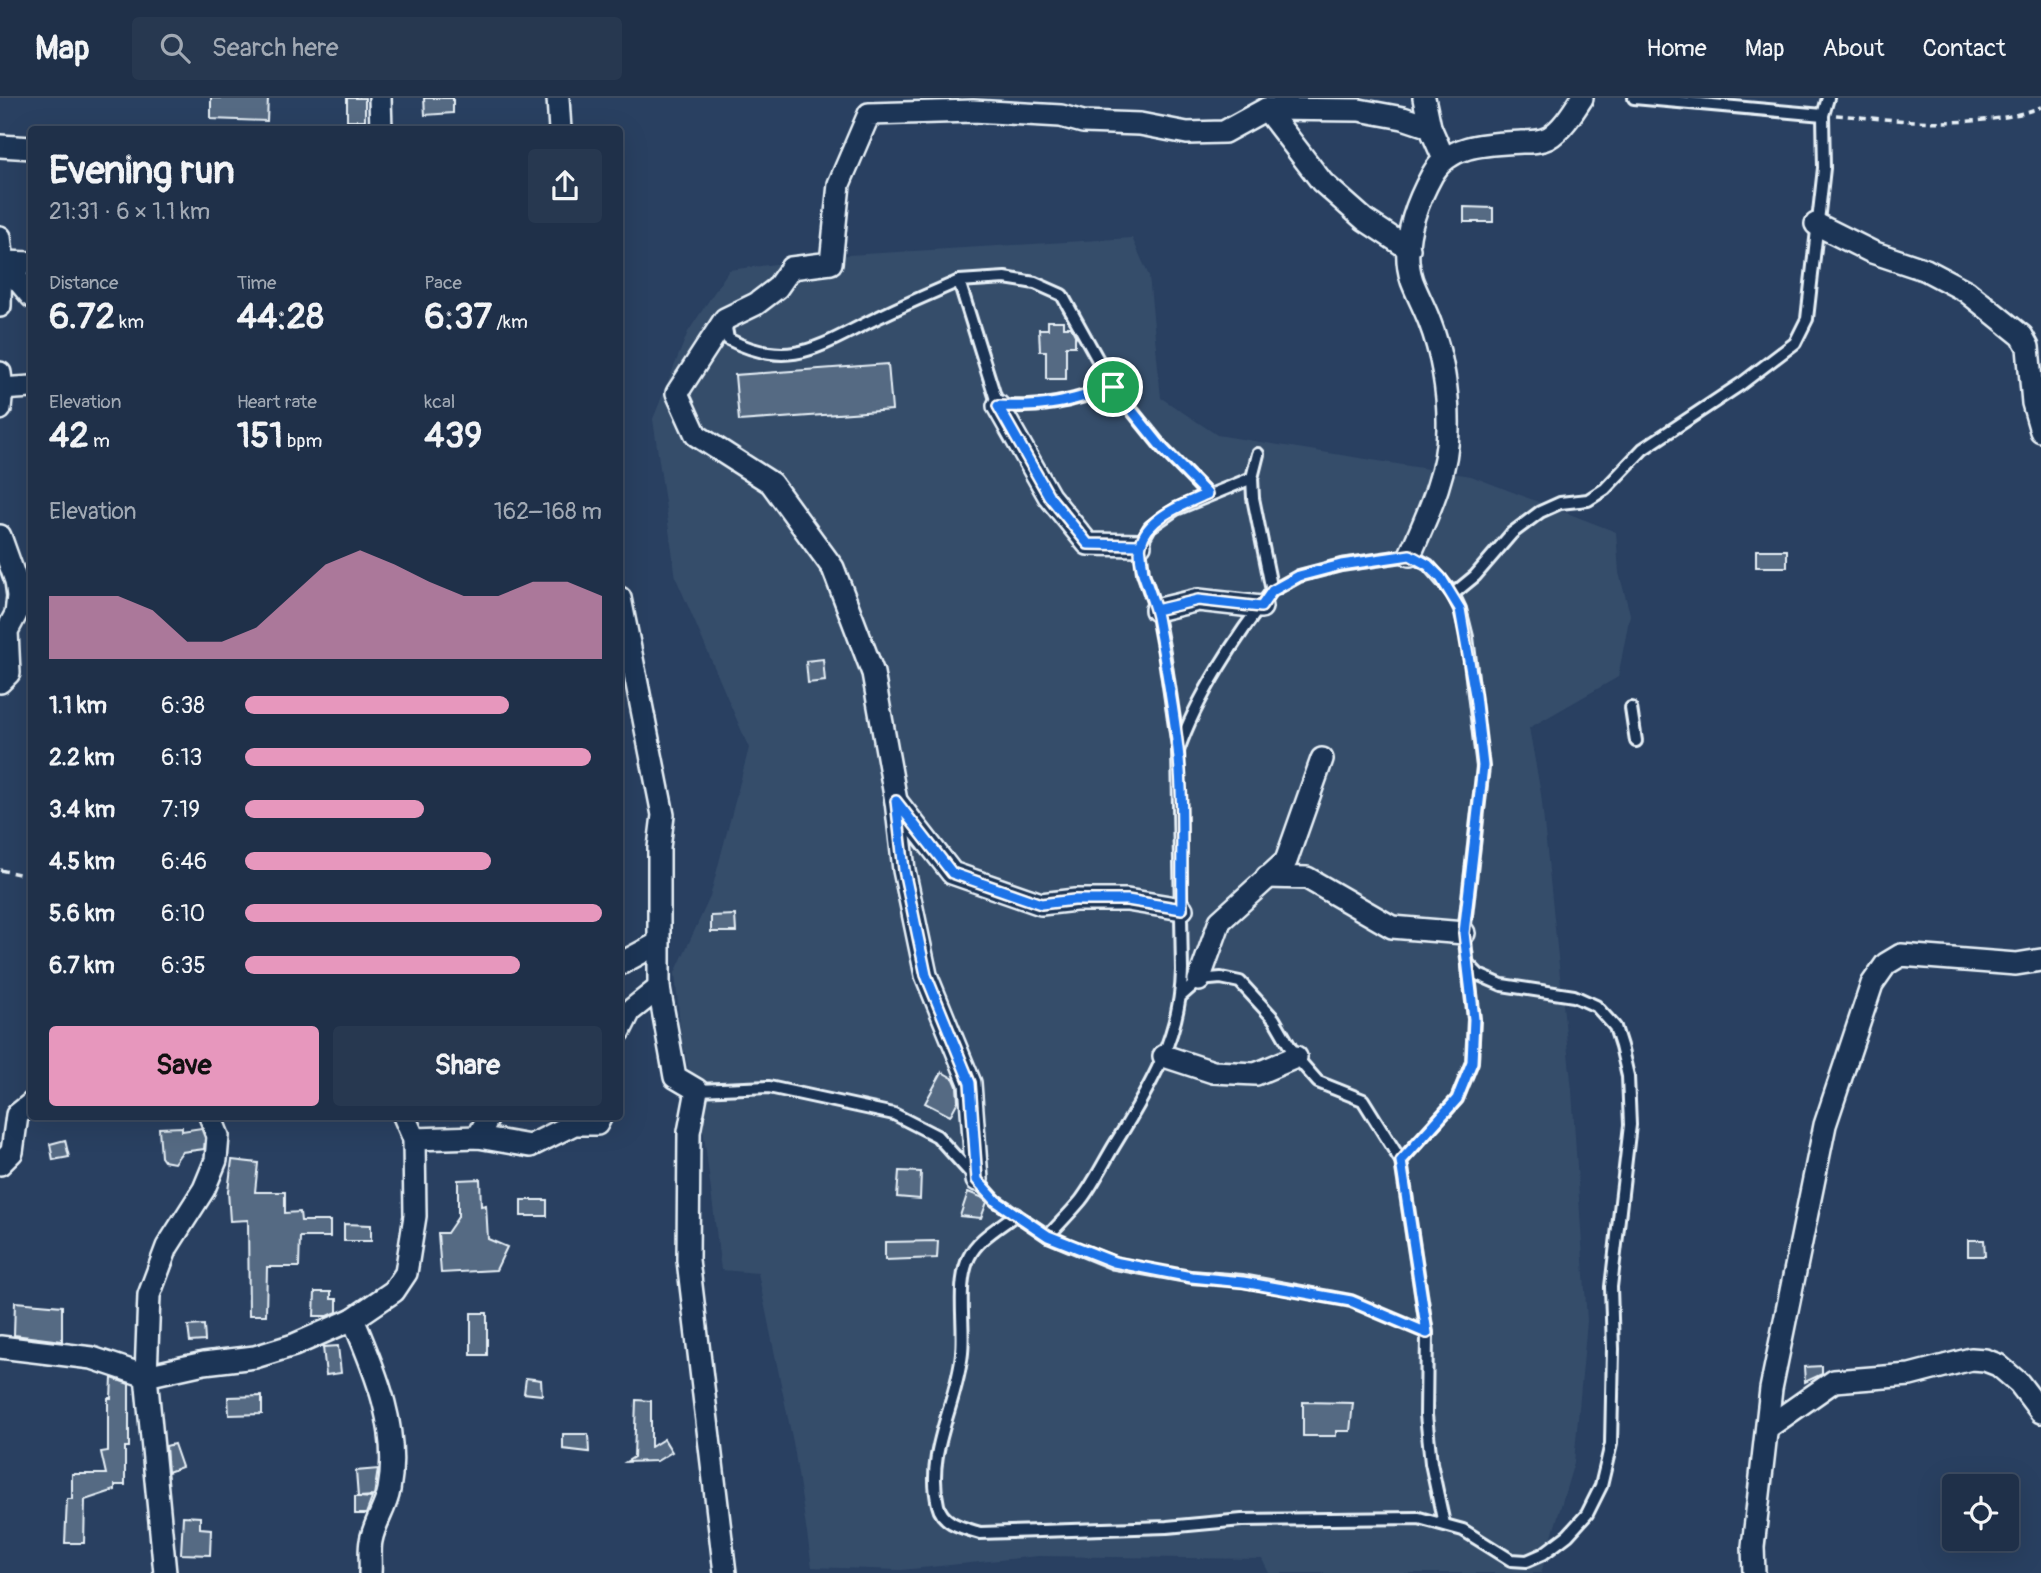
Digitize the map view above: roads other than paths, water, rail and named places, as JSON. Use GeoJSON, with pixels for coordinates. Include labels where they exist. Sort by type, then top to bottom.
{"type":"FeatureCollection","features":[{"type":"Feature","properties":{"kind":"street"},"geometry":{"type":"LineString","coordinates":[[380,98],[381,126]]}},
{"type":"Feature","properties":{"kind":"street"},"geometry":{"type":"LineString","coordinates":[[558,98],[560,126]]}},
{"type":"Feature","properties":{"kind":"street"},"geometry":{"type":"LineString","coordinates":[[1424,98],[1430,127],[1444,159]]}},
{"type":"Feature","properties":{"kind":"street"},"geometry":{"type":"LineString","coordinates":[[1410,555],[1431,508],[1445,457],[1448,429],[1443,375],[1430,321],[1411,279],[1410,226],[1416,204],[1444,159],[1463,149],[1541,141],[1559,130],[1580,98]]}},
{"type":"Feature","properties":{"kind":"street"},"geometry":{"type":"LineString","coordinates":[[977,1180],[970,1083],[926,975],[904,870],[896,801],[873,673],[833,568],[771,482],[696,435],[677,393],[725,319],[756,304],[777,288],[791,268],[831,263],[839,184],[869,114],[973,111],[1062,116],[1083,122],[1140,124],[1187,133],[1224,132],[1266,109],[1359,110],[1403,118],[1430,127]]}},
{"type":"Feature","properties":{"kind":"street"},"geometry":{"type":"LineString","coordinates":[[1266,109],[1322,182],[1365,220],[1409,249]]}},
{"type":"Feature","properties":{"kind":"street"},"geometry":{"type":"LineString","coordinates":[[0,146],[28,148]]}},
{"type":"Feature","properties":{"kind":"street"},"geometry":{"type":"LineString","coordinates":[[1816,224],[1872,251],[1926,270],[1966,291],[2022,337],[2028,347],[2033,404],[2041,431]]}},
{"type":"Feature","properties":{"kind":"street"},"geometry":{"type":"LineString","coordinates":[[0,237],[0,306]]}},
{"type":"Feature","properties":{"kind":"street"},"geometry":{"type":"LineString","coordinates":[[2,256],[28,262]]}},
{"type":"Feature","properties":{"kind":"street"},"geometry":{"type":"LineString","coordinates":[[2,256],[28,292]]}},
{"type":"Feature","properties":{"kind":"street"},"geometry":{"type":"LineString","coordinates":[[1,390],[28,387]]}},
{"type":"Feature","properties":{"kind":"street"},"geometry":{"type":"LineString","coordinates":[[998,406],[1049,496],[1088,544],[1140,545]]}},
{"type":"Feature","properties":{"kind":"street"},"geometry":{"type":"LineString","coordinates":[[0,536],[16,581],[18,596],[16,614],[7,631],[11,664],[9,673],[0,682]]}},
{"type":"Feature","properties":{"kind":"street"},"geometry":{"type":"LineString","coordinates":[[1156,610],[1198,600],[1267,599]]}},
{"type":"Feature","properties":{"kind":"street"},"geometry":{"type":"LineString","coordinates":[[623,613],[663,815],[659,848],[659,988],[675,1077],[697,1090],[690,1132],[688,1260],[725,1573]]}},
{"type":"Feature","properties":{"kind":"street"},"geometry":{"type":"LineString","coordinates":[[1199,979],[1220,921],[1286,861],[1322,759]]}},
{"type":"Feature","properties":{"kind":"street"},"geometry":{"type":"LineString","coordinates":[[896,801],[952,873],[1041,904],[1074,900],[1127,900],[1182,909]]}},
{"type":"Feature","properties":{"kind":"street"},"geometry":{"type":"LineString","coordinates":[[1267,877],[1307,878],[1392,927],[1464,933]]}},
{"type":"Feature","properties":{"kind":"street"},"geometry":{"type":"LineString","coordinates":[[623,962],[657,944]]}},
{"type":"Feature","properties":{"kind":"street"},"geometry":{"type":"LineString","coordinates":[[1754,1573],[1753,1547],[1771,1389],[1825,1125],[1872,984],[1886,964],[1901,955],[1931,955],[2016,964],[2041,960]]}},
{"type":"Feature","properties":{"kind":"street"},"geometry":{"type":"LineString","coordinates":[[623,1025],[630,1011],[659,988]]}},
{"type":"Feature","properties":{"kind":"street"},"geometry":{"type":"LineString","coordinates":[[1164,1056],[1213,1072],[1256,1074],[1296,1057]]}},
{"type":"Feature","properties":{"kind":"street"},"geometry":{"type":"LineString","coordinates":[[0,1164],[12,1152],[17,1115],[28,1106]]}},
{"type":"Feature","properties":{"kind":"street"},"geometry":{"type":"LineString","coordinates":[[165,1573],[146,1376],[149,1295],[167,1248],[204,1189],[216,1160],[218,1136],[212,1120]]}},
{"type":"Feature","properties":{"kind":"street"},"geometry":{"type":"LineString","coordinates":[[0,1347],[92,1358],[146,1376],[204,1363],[255,1357],[295,1345],[354,1319],[394,1291],[406,1273],[415,1216],[414,1139],[406,1120]]}},
{"type":"Feature","properties":{"kind":"street"},"geometry":{"type":"LineString","coordinates":[[478,1137],[486,1120]]}},
{"type":"Feature","properties":{"kind":"street"},"geometry":{"type":"LineString","coordinates":[[414,1139],[478,1137],[530,1146],[574,1124],[597,1124],[599,1120]]}},
{"type":"Feature","properties":{"kind":"street"},"geometry":{"type":"LineString","coordinates":[[354,1319],[376,1373],[387,1413],[391,1455],[389,1491],[371,1541],[370,1573]]}},
{"type":"Feature","properties":{"kind":"street"},"geometry":{"type":"LineString","coordinates":[[1766,1428],[1834,1381],[1910,1375],[1971,1359],[1998,1365],[2019,1383],[2041,1412]]}},
{"type":"Feature","properties":{"kind":"lane"},"geometry":{"type":"LineString","coordinates":[[1580,98],[1594,98]]}},
{"type":"Feature","properties":{"kind":"lane"},"geometry":{"type":"LineString","coordinates":[[1634,98],[1823,115]]}},
{"type":"Feature","properties":{"kind":"lane"},"geometry":{"type":"LineString","coordinates":[[1453,594],[1475,576],[1512,533],[1540,512],[1560,503],[1588,500],[1605,489],[1643,449],[1741,384],[1795,343],[1807,319],[1824,168],[1823,115],[1828,98]]}},
{"type":"Feature","properties":{"kind":"lane"},"geometry":{"type":"LineString","coordinates":[[725,319],[728,339],[751,351],[790,355],[824,346],[878,317],[958,281],[1005,278],[1035,283],[1062,295],[1113,387],[1163,449],[1207,494]]}},
{"type":"Feature","properties":{"kind":"lane"},"geometry":{"type":"LineString","coordinates":[[958,281],[998,406],[1039,407],[1076,400],[1113,387]]}},
{"type":"Feature","properties":{"kind":"lane"},"geometry":{"type":"LineString","coordinates":[[1258,454],[1252,478],[1267,599]]}},
{"type":"Feature","properties":{"kind":"lane"},"geometry":{"type":"LineString","coordinates":[[1048,1236],[1082,1198],[1140,1105],[1176,1025],[1182,995],[1178,751],[1156,610],[1143,573],[1140,545],[1150,527],[1176,509],[1207,494],[1252,478]]}},
{"type":"Feature","properties":{"kind":"lane"},"geometry":{"type":"LineString","coordinates":[[1178,751],[1187,724],[1215,676],[1267,599],[1299,576],[1341,565],[1410,555],[1428,565],[1453,594],[1460,609],[1467,638],[1483,766],[1464,933],[1474,1019],[1472,1062],[1457,1099],[1401,1161]]}},
{"type":"Feature","properties":{"kind":"lane"},"geometry":{"type":"LineString","coordinates":[[1632,708],[1636,741]]}},
{"type":"Feature","properties":{"kind":"lane"},"geometry":{"type":"LineString","coordinates":[[1016,1214],[976,1244],[968,1259],[963,1282],[962,1354],[937,1447],[936,1469],[938,1508],[952,1524],[980,1533],[1167,1527],[1242,1520],[1419,1518],[1463,1530],[1511,1560],[1527,1561],[1543,1554],[1568,1535],[1587,1514],[1601,1486],[1611,1444],[1611,1287],[1630,1125],[1628,1076],[1615,1027],[1596,1006],[1574,996],[1502,985],[1479,975],[1468,964]]}},
{"type":"Feature","properties":{"kind":"lane"},"geometry":{"type":"LineString","coordinates":[[1182,995],[1199,979],[1221,978],[1240,982],[1273,1019],[1296,1057],[1318,1082],[1363,1100],[1401,1161],[1427,1333],[1426,1415],[1431,1463],[1444,1524]]}},
{"type":"Feature","properties":{"kind":"lane"},"geometry":{"type":"LineString","coordinates":[[697,1090],[769,1087],[894,1114],[937,1136],[996,1201],[1048,1236],[1114,1262],[1191,1277],[1243,1282],[1351,1301],[1427,1333]]}}]}
